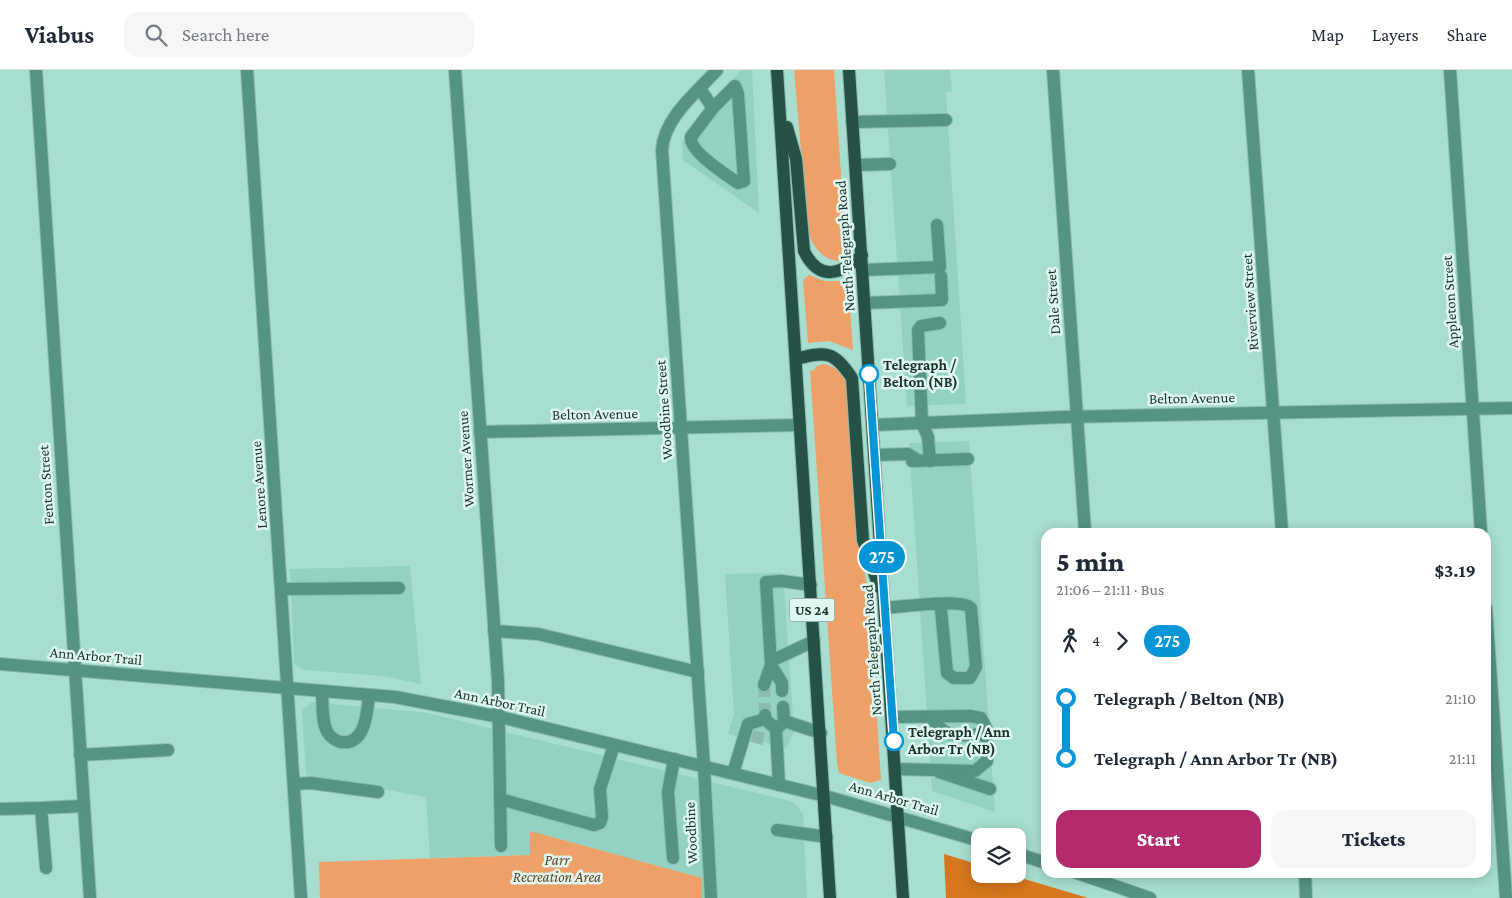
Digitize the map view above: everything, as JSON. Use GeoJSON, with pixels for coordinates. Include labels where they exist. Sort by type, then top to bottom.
{"type":"FeatureCollection","features":[{"type":"Feature","properties":{"kind":"main road","name":"US 24"},"geometry":{"type":"LineString","coordinates":[[777,70],[821,733],[830,898]]}},
{"type":"Feature","properties":{"kind":"main road","name":"North Telegraph Road"},"geometry":{"type":"LineString","coordinates":[[849,70],[903,898]]}},
{"type":"Feature","properties":{"kind":"main road"},"geometry":{"type":"LineString","coordinates":[[780,100],[796,159],[803,244],[807,258],[823,271],[835,273],[850,266],[862,255]]}},
{"type":"Feature","properties":{"kind":"main road"},"geometry":{"type":"LineString","coordinates":[[796,359],[816,354],[832,355],[841,361],[852,378],[863,540],[885,606]]}},
{"type":"Feature","properties":{"kind":"street","name":"Fenton Street"},"geometry":{"type":"LineString","coordinates":[[36,70],[90,898]]}},
{"type":"Feature","properties":{"kind":"street","name":"Lenore Avenue"},"geometry":{"type":"LineString","coordinates":[[247,70],[301,898]]}},
{"type":"Feature","properties":{"kind":"street","name":"Wormer Avenue"},"geometry":{"type":"LineString","coordinates":[[454,70],[500,717],[501,846]]}},
{"type":"Feature","properties":{"kind":"street","name":"Woodbine Street"},"geometry":{"type":"LineString","coordinates":[[704,767],[663,140],[672,121],[717,70]]}},
{"type":"Feature","properties":{"kind":"street","name":"Dale Street"},"geometry":{"type":"LineString","coordinates":[[1053,70],[1085,528]]}},
{"type":"Feature","properties":{"kind":"street","name":"Riverview Street"},"geometry":{"type":"LineString","coordinates":[[1248,70],[1282,528]]}},
{"type":"Feature","properties":{"kind":"street","name":"Appleton Street"},"geometry":{"type":"LineString","coordinates":[[1450,70],[1481,528]]}},
{"type":"Feature","properties":{"kind":"street"},"geometry":{"type":"LineString","coordinates":[[735,86],[738,94],[744,181],[738,183],[728,176],[694,149],[690,142],[691,136],[713,108],[735,86]]}},
{"type":"Feature","properties":{"kind":"street"},"geometry":{"type":"LineString","coordinates":[[700,89],[713,108]]}},
{"type":"Feature","properties":{"kind":"street"},"geometry":{"type":"LineString","coordinates":[[852,122],[946,120]]}},
{"type":"Feature","properties":{"kind":"street"},"geometry":{"type":"LineString","coordinates":[[856,165],[890,164]]}},
{"type":"Feature","properties":{"kind":"street"},"geometry":{"type":"LineString","coordinates":[[862,270],[940,267],[938,225]]}},
{"type":"Feature","properties":{"kind":"street"},"geometry":{"type":"LineString","coordinates":[[865,303],[942,300],[941,276]]}},
{"type":"Feature","properties":{"kind":"street"},"geometry":{"type":"LineString","coordinates":[[920,461],[928,437],[922,423],[918,330],[921,326],[940,323]]}},
{"type":"Feature","properties":{"kind":"street","name":"Belton Avenue"},"geometry":{"type":"LineString","coordinates":[[873,425],[1078,417],[1512,408]]}},
{"type":"Feature","properties":{"kind":"street","name":"Belton Avenue"},"geometry":{"type":"LineString","coordinates":[[480,432],[800,425]]}},
{"type":"Feature","properties":{"kind":"street"},"geometry":{"type":"LineString","coordinates":[[875,455],[908,454],[920,461],[968,459]]}},
{"type":"Feature","properties":{"kind":"street"},"geometry":{"type":"LineString","coordinates":[[764,685],[771,663],[766,582],[782,581],[811,585]]}},
{"type":"Feature","properties":{"kind":"street"},"geometry":{"type":"LineString","coordinates":[[282,589],[399,588]]}},
{"type":"Feature","properties":{"kind":"street"},"geometry":{"type":"LineString","coordinates":[[885,606],[962,603],[972,608],[976,667],[970,678],[954,678],[947,673],[941,609],[938,605]]}},
{"type":"Feature","properties":{"kind":"street"},"geometry":{"type":"LineString","coordinates":[[494,631],[538,634],[698,672]]}},
{"type":"Feature","properties":{"kind":"street"},"geometry":{"type":"LineString","coordinates":[[771,663],[814,641]]}},
{"type":"Feature","properties":{"kind":"street"},"geometry":{"type":"LineString","coordinates":[[771,663],[782,683],[782,691]]}},
{"type":"Feature","properties":{"kind":"street","name":"Ann Arbor Trail"},"geometry":{"type":"LineString","coordinates":[[0,664],[395,697],[500,717],[733,773],[899,816],[971,838]]}},
{"type":"Feature","properties":{"kind":"street"},"geometry":{"type":"LineString","coordinates":[[1491,680],[1506,898]]}},
{"type":"Feature","properties":{"kind":"street"},"geometry":{"type":"LineString","coordinates":[[322,691],[327,732],[334,740],[345,742],[355,739],[362,732],[369,695]]}},
{"type":"Feature","properties":{"kind":"street"},"geometry":{"type":"LineString","coordinates":[[780,785],[772,742],[780,725],[783,707]]}},
{"type":"Feature","properties":{"kind":"street"},"geometry":{"type":"LineString","coordinates":[[733,773],[748,735],[748,724],[765,717],[780,725],[821,733]]}},
{"type":"Feature","properties":{"kind":"street"},"geometry":{"type":"LineString","coordinates":[[931,717],[938,728],[947,735],[986,734]]}},
{"type":"Feature","properties":{"kind":"street"},"geometry":{"type":"LineString","coordinates":[[892,718],[981,718],[986,728],[987,761],[975,770],[896,769]]}},
{"type":"Feature","properties":{"kind":"street"},"geometry":{"type":"LineString","coordinates":[[500,799],[594,825],[600,823],[602,817],[600,789],[614,744]]}},
{"type":"Feature","properties":{"kind":"street"},"geometry":{"type":"LineString","coordinates":[[80,755],[168,750]]}},
{"type":"Feature","properties":{"kind":"street"},"geometry":{"type":"LineString","coordinates":[[673,858],[668,792],[674,759]]}},
{"type":"Feature","properties":{"kind":"street","name":"Woodbine"},"geometry":{"type":"LineString","coordinates":[[704,767],[711,898]]}},
{"type":"Feature","properties":{"kind":"street"},"geometry":{"type":"LineString","coordinates":[[932,770],[990,789]]}},
{"type":"Feature","properties":{"kind":"street"},"geometry":{"type":"LineString","coordinates":[[294,784],[311,783],[378,792]]}},
{"type":"Feature","properties":{"kind":"street"},"geometry":{"type":"LineString","coordinates":[[0,809],[83,806]]}},
{"type":"Feature","properties":{"kind":"street"},"geometry":{"type":"LineString","coordinates":[[41,808],[46,868]]}},
{"type":"Feature","properties":{"kind":"street"},"geometry":{"type":"LineString","coordinates":[[777,830],[800,839],[827,837]]}},
{"type":"Feature","properties":{"kind":"street"},"geometry":{"type":"LineString","coordinates":[[1026,857],[1041,861]]}},
{"type":"Feature","properties":{"kind":"street"},"geometry":{"type":"LineString","coordinates":[[1107,878],[1150,898]]}},
{"type":"Feature","properties":{"kind":"street"},"geometry":{"type":"LineString","coordinates":[[1305,878],[1306,898]]}},
{"type":"Feature","properties":{"kind":"shaded area"},"geometry":{"type":"Polygon","coordinates":[[[741,70],[752,70],[759,213],[683,160],[682,143],[687,131],[741,70]]]}},
{"type":"Feature","properties":{"kind":"shaded area"},"geometry":{"type":"Polygon","coordinates":[[[884,70],[950,70],[952,91],[946,92],[966,404],[907,406],[884,70]]]}},
{"type":"Feature","properties":{"kind":"shaded area"},"geometry":{"type":"Polygon","coordinates":[[[969,441],[995,812],[932,791],[909,443],[969,441]]]}},
{"type":"Feature","properties":{"kind":"shaded area"},"geometry":{"type":"Polygon","coordinates":[[[410,566],[421,684],[383,676],[304,670],[294,664],[290,569],[410,566]]]}},
{"type":"Feature","properties":{"kind":"shaded area"},"geometry":{"type":"Polygon","coordinates":[[[783,573],[794,732],[786,748],[728,734],[734,714],[725,574],[783,573]]]}},
{"type":"Feature","properties":{"kind":"shaded area"},"geometry":{"type":"Polygon","coordinates":[[[312,702],[428,713],[794,802],[803,814],[807,898],[702,898],[701,878],[530,831],[530,855],[430,858],[426,797],[306,775],[302,710],[312,702]]]}},
{"type":"Feature","properties":{"kind":"shaded area"},"geometry":{"type":"Polygon","coordinates":[[[944,854],[971,862],[971,883],[1026,883],[1026,879],[1088,898],[946,898],[944,854]]]}},
{"type":"Feature","properties":{"kind":"green space"},"geometry":{"type":"Polygon","coordinates":[[[794,70],[834,70],[846,250],[843,257],[837,261],[831,260],[818,250],[808,231],[794,70]]]}},
{"type":"Feature","properties":{"kind":"green space"},"geometry":{"type":"Polygon","coordinates":[[[809,275],[824,281],[848,281],[853,350],[829,341],[808,343],[803,280],[809,275]]]}},
{"type":"Feature","properties":{"kind":"green space"},"geometry":{"type":"Polygon","coordinates":[[[824,364],[838,370],[846,382],[849,392],[859,548],[869,594],[881,780],[870,783],[839,773],[837,763],[810,370],[813,371],[817,366],[824,364]]]}},
{"type":"Feature","properties":{"kind":"green space","name":"Parr Recreation Area"},"geometry":{"type":"Polygon","coordinates":[[[530,831],[702,878],[702,898],[320,898],[319,862],[530,855],[530,831]]]}},
{"type":"Feature","properties":{"kind":"tunnel"},"geometry":{"type":"LineString","coordinates":[[764,685],[765,715]]}},
{"type":"Feature","properties":{"kind":"tunnel"},"geometry":{"type":"LineString","coordinates":[[752,736],[767,740]]}},
{"type":"Feature","properties":{"kind":"bus line","name":"275"},"geometry":{"type":"LineString","coordinates":[[869,374],[894,741]]}},
{"type":"Feature","properties":{"kind":"place","name":"Telegraph / Belton (NB)"},"geometry":{"type":"Point","coordinates":[869,374]}},
{"type":"Feature","properties":{"kind":"place","name":"Telegraph / Ann Arbor Tr (NB)"},"geometry":{"type":"Point","coordinates":[894,741]}}]}
